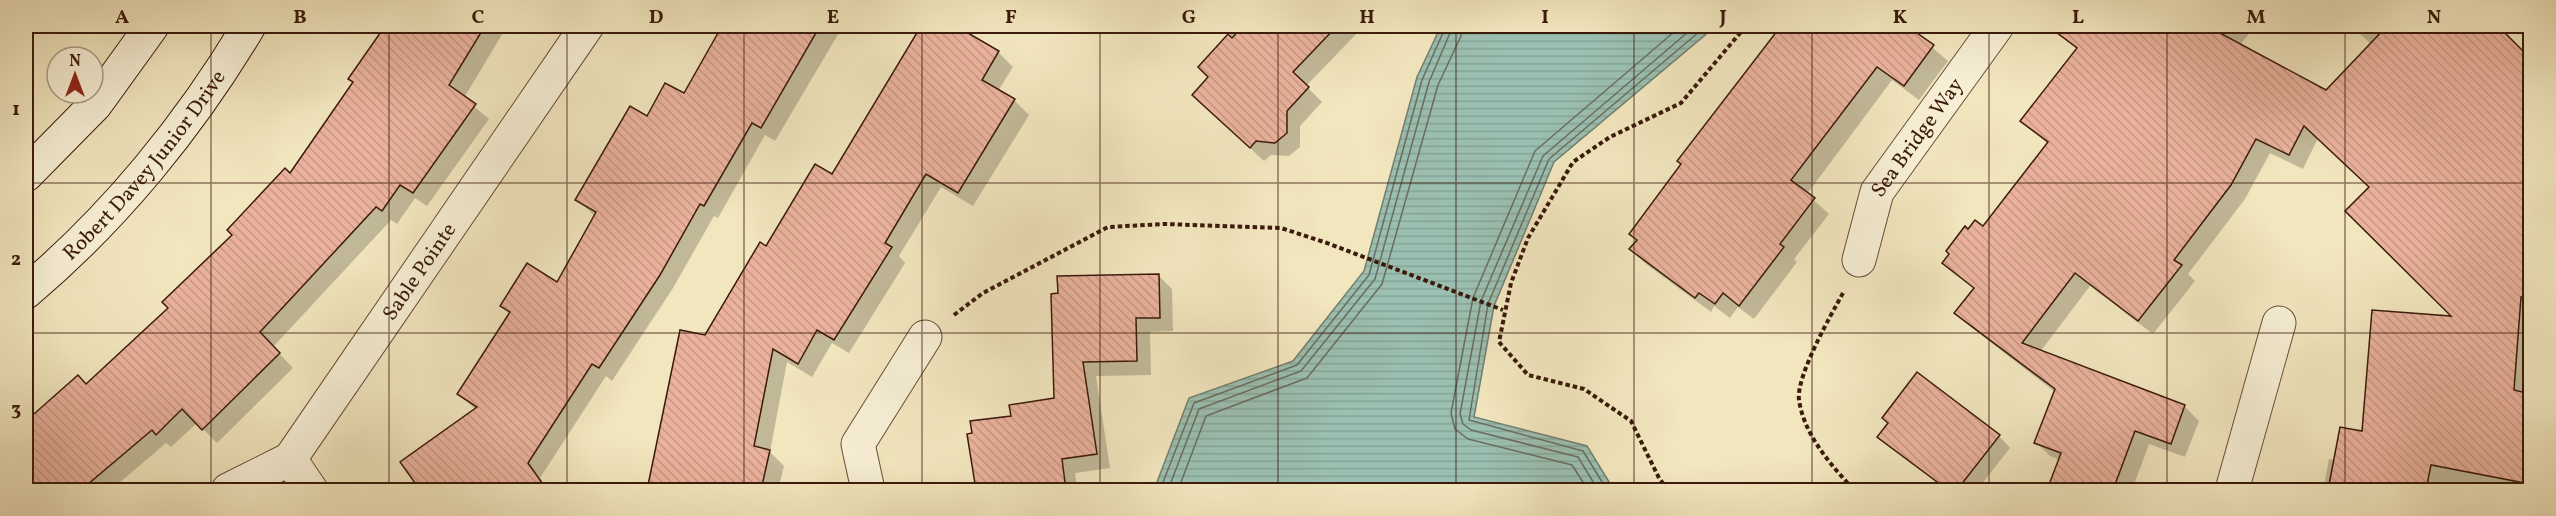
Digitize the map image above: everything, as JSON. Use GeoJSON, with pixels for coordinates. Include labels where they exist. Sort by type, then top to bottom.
{"type":"FeatureCollection","features":[{"type":"Feature","properties":{"kind":"street"},"geometry":{"type":"LineString","coordinates":[[26,175],[95,105],[152,26]]}},
{"type":"Feature","properties":{"kind":"street","name":"Robert Davey Junior Drive"},"geometry":{"type":"LineString","coordinates":[[26,292],[67,257],[159,157],[249,26]]}},
{"type":"Feature","properties":{"kind":"street","name":"Sable Pointe"},"geometry":{"type":"LineString","coordinates":[[228,490],[290,459],[586,26]]}},
{"type":"Feature","properties":{"kind":"street","name":"Sea Bridge Way"},"geometry":{"type":"LineString","coordinates":[[1859,260],[1877,192],[1997,26]]}},
{"type":"Feature","properties":{"kind":"street"},"geometry":{"type":"LineString","coordinates":[[2232,490],[2279,323]]}},
{"type":"Feature","properties":{"kind":"street"},"geometry":{"type":"LineString","coordinates":[[868,490],[858,444],[925,337]]}},
{"type":"Feature","properties":{"kind":"street"},"geometry":{"type":"LineString","coordinates":[[290,459],[311,490]]}},
{"type":"Feature","properties":{"kind":"path"},"geometry":{"type":"LineString","coordinates":[[1668,490],[1659,478],[1631,421],[1584,389],[1528,375],[1499,342],[1503,310],[1528,238],[1573,162],[1610,137],[1681,103],[1746,26]]}},
{"type":"Feature","properties":{"kind":"path"},"geometry":{"type":"LineString","coordinates":[[925,337],[983,293],[1108,227],[1164,224],[1281,228],[1327,243],[1503,310]]}},
{"type":"Feature","properties":{"kind":"path"},"geometry":{"type":"LineString","coordinates":[[1854,490],[1813,439],[1798,398],[1808,362],[1859,260]]}},
{"type":"Feature","properties":{"kind":"water"},"geometry":{"type":"Polygon","coordinates":[[[1441,26],[1712,26],[1711,30],[1554,162],[1494,306],[1474,417],[1587,446],[1614,490],[1154,490],[1189,398],[1293,361],[1364,271],[1417,77],[1441,26]]]}},
{"type":"Feature","properties":{"kind":"building"},"geometry":{"type":"Polygon","coordinates":[[[385,26],[485,26],[449,85],[476,104],[413,193],[400,185],[382,211],[376,207],[260,332],[280,353],[202,430],[182,409],[156,435],[152,430],[81,490],[26,490],[26,421],[78,375],[86,384],[168,308],[162,302],[232,235],[227,230],[285,168],[290,173],[353,82],[348,79],[385,26]]]}},
{"type":"Feature","properties":{"kind":"building"},"geometry":{"type":"Polygon","coordinates":[[[722,26],[820,26],[761,128],[752,123],[704,206],[700,204],[660,275],[599,368],[592,364],[528,463],[547,490],[420,490],[400,462],[477,407],[457,394],[510,312],[500,306],[527,263],[557,282],[596,212],[575,200],[630,106],[647,116],[665,83],[684,93],[722,26]]]}},
{"type":"Feature","properties":{"kind":"building"},"geometry":{"type":"Polygon","coordinates":[[[921,26],[956,26],[999,51],[982,80],[1015,99],[958,193],[926,174],[885,243],[892,247],[834,340],[817,330],[798,364],[773,349],[754,446],[770,450],[761,490],[647,490],[680,330],[705,335],[760,242],[766,246],[815,164],[832,174],[921,26]]]}},
{"type":"Feature","properties":{"kind":"building"},"geometry":{"type":"Polygon","coordinates":[[[1243,26],[1337,26],[1293,72],[1309,87],[1287,111],[1287,133],[1275,143],[1256,141],[1250,148],[1192,95],[1208,77],[1198,67],[1228,34],[1232,38],[1243,26]]]}},
{"type":"Feature","properties":{"kind":"building"},"geometry":{"type":"Polygon","coordinates":[[[1781,26],[1907,26],[1934,45],[1904,86],[1877,67],[1791,180],[1815,198],[1780,244],[1784,247],[1739,306],[1723,293],[1715,304],[1699,293],[1695,298],[1629,249],[1637,240],[1629,234],[1681,164],[1677,161],[1781,26]]]}},
{"type":"Feature","properties":{"kind":"building"},"geometry":{"type":"Polygon","coordinates":[[[2048,26],[2207,26],[2326,90],[2387,26],[2498,26],[2530,58],[2530,297],[2521,297],[2514,390],[2530,394],[2530,484],[2431,465],[2426,490],[2328,490],[2340,427],[2362,431],[2372,310],[2451,316],[2345,211],[2369,187],[2304,126],[2289,155],[2256,139],[2231,185],[2174,260],[2182,265],[2138,321],[2075,273],[2022,343],[2185,405],[2171,444],[2135,431],[2113,490],[2047,490],[2061,453],[2034,443],[2055,389],[1954,313],[1974,288],[1942,263],[1949,254],[1946,251],[1965,226],[1968,229],[1975,220],[1983,226],[2048,142],[2020,121],[2077,48],[2048,26]]]}},
{"type":"Feature","properties":{"kind":"building"},"geometry":{"type":"Polygon","coordinates":[[[1159,274],[1160,318],[1136,318],[1137,361],[1083,362],[1097,454],[1062,459],[1066,490],[976,490],[967,434],[972,433],[970,421],[1011,416],[1009,405],[1054,398],[1051,294],[1058,293],[1057,276],[1159,274]]]}},
{"type":"Feature","properties":{"kind":"building"},"geometry":{"type":"Polygon","coordinates":[[[1917,372],[2000,435],[1957,490],[1948,490],[1877,437],[1888,423],[1882,418],[1917,372]]]}}]}
